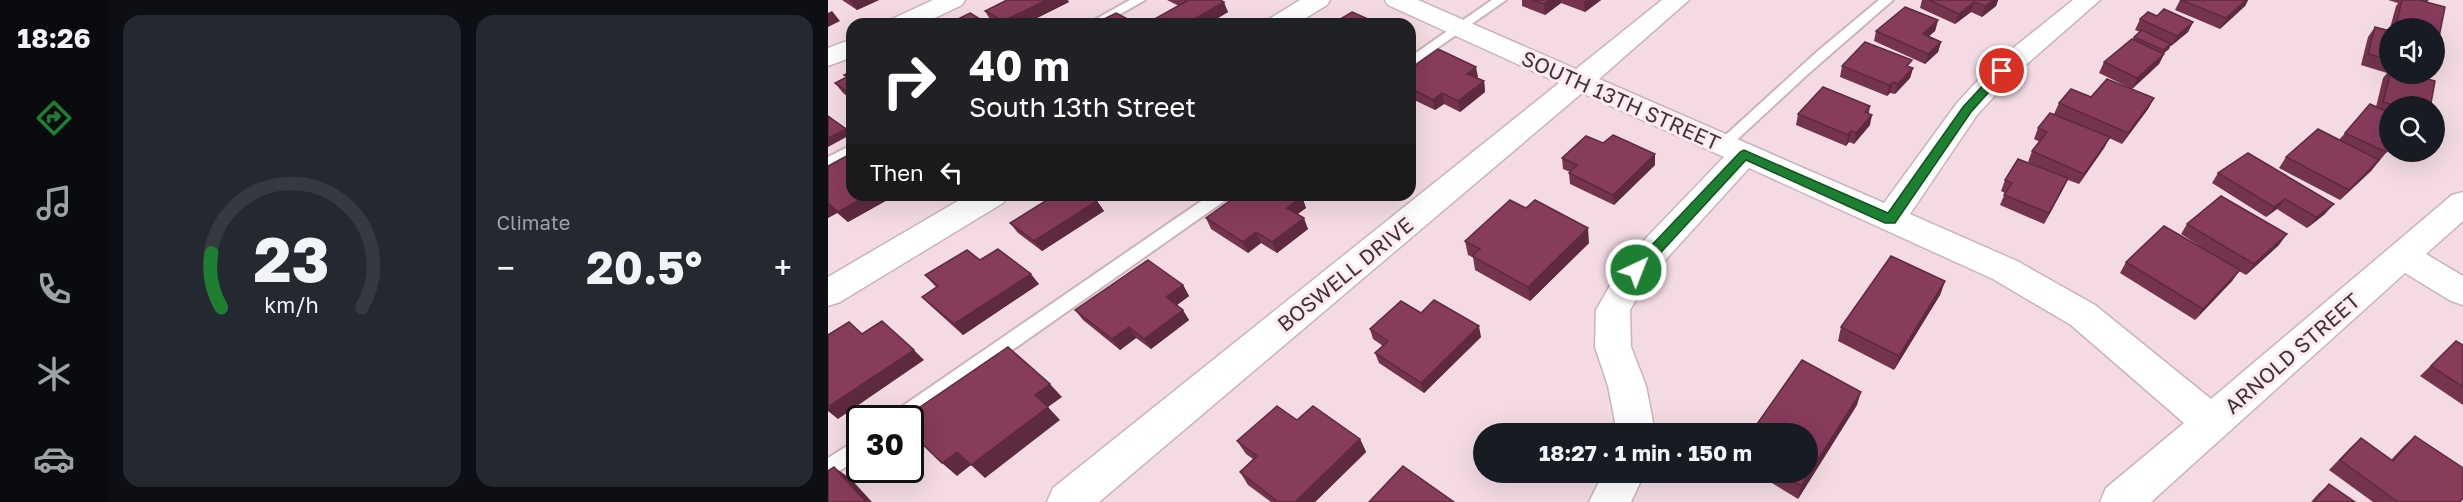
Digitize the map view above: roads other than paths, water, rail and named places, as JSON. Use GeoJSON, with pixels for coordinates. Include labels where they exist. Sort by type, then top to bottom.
{"type":"FeatureCollection","features":[{"type":"Feature","properties":{"kind":"street"},"geometry":{"type":"LineString","coordinates":[[914,18],[953,0]]}},
{"type":"Feature","properties":{"kind":"street"},"geometry":{"type":"LineString","coordinates":[[1288,18],[1318,0]]}},
{"type":"Feature","properties":{"kind":"street","name":"SOUTH 13TH STREET"},"geometry":{"type":"LineString","coordinates":[[1396,0],[2005,270],[2083,315],[2212,423]]}},
{"type":"Feature","properties":{"kind":"street","name":"BOSWELL DRIVE"},"geometry":{"type":"LineString","coordinates":[[1068,502],[1677,0]]}},
{"type":"Feature","properties":{"kind":"street"},"geometry":{"type":"LineString","coordinates":[[1890,219],[1967,109],[2002,71],[2088,0]]}},
{"type":"Feature","properties":{"kind":"street"},"geometry":{"type":"LineString","coordinates":[[828,58],[846,50]]}},
{"type":"Feature","properties":{"kind":"street"},"geometry":{"type":"LineString","coordinates":[[1634,423],[1627,386],[1613,347],[1613,310],[1636,270],[1733,150]]}},
{"type":"Feature","properties":{"kind":"street"},"geometry":{"type":"LineString","coordinates":[[828,293],[982,201]]}},
{"type":"Feature","properties":{"kind":"street","name":"ARNOLD STREET"},"geometry":{"type":"LineString","coordinates":[[2121,502],[2463,203]]}},
{"type":"Feature","properties":{"kind":"street"},"geometry":{"type":"LineString","coordinates":[[2402,256],[2463,292]]}},
{"type":"Feature","properties":{"kind":"street"},"geometry":{"type":"LineString","coordinates":[[1610,502],[1620,483]]}},
{"type":"Feature","properties":{"kind":"lane"},"geometry":{"type":"LineString","coordinates":[[1104,18],[1139,0]]}},
{"type":"Feature","properties":{"kind":"lane"},"geometry":{"type":"LineString","coordinates":[[1416,59],[1500,0]]}},
{"type":"Feature","properties":{"kind":"lane"},"geometry":{"type":"LineString","coordinates":[[1733,150],[1793,79],[1887,0]]}},
{"type":"Feature","properties":{"kind":"lane"},"geometry":{"type":"LineString","coordinates":[[828,163],[846,153]]}},
{"type":"Feature","properties":{"kind":"lane"},"geometry":{"type":"LineString","coordinates":[[920,405],[1212,201]]}},
{"type":"Feature","properties":{"kind":"lane"},"geometry":{"type":"LineString","coordinates":[[828,469],[846,457]]}}]}
